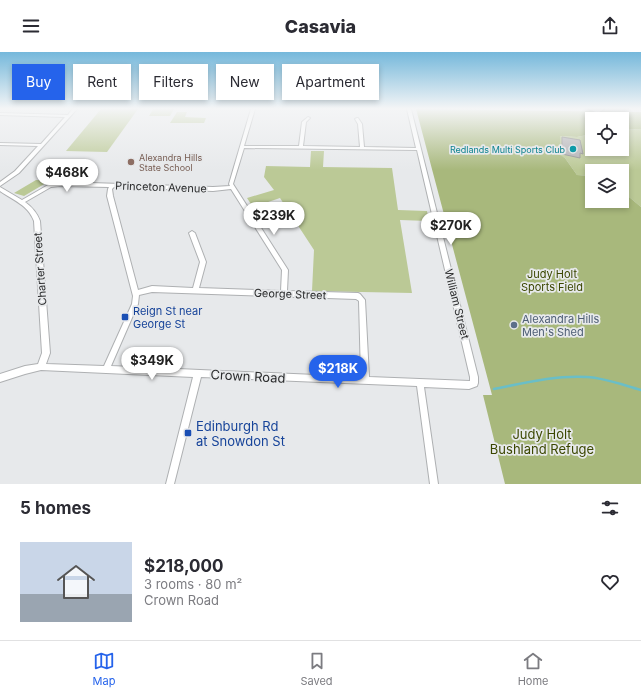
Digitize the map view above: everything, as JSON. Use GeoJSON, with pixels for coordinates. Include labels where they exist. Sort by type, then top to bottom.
{"type":"FeatureCollection","features":[{"type":"Feature","properties":{"kind":"street"},"geometry":{"type":"LineString","coordinates":[[0,184],[12,176],[56,129]]}},
{"type":"Feature","properties":{"kind":"street"},"geometry":{"type":"LineString","coordinates":[[247,129],[231,182],[232,187],[285,270],[284,294]]}},
{"type":"Feature","properties":{"kind":"street"},"geometry":{"type":"LineString","coordinates":[[300,147],[303,129]]}},
{"type":"Feature","properties":{"kind":"street"},"geometry":{"type":"LineString","coordinates":[[360,129],[362,148]]}},
{"type":"Feature","properties":{"kind":"street","name":"William Street"},"geometry":{"type":"LineString","coordinates":[[413,129],[474,377],[474,383]]}},
{"type":"Feature","properties":{"kind":"street"},"geometry":{"type":"LineString","coordinates":[[0,144],[42,144]]}},
{"type":"Feature","properties":{"kind":"street"},"geometry":{"type":"LineString","coordinates":[[242,146],[418,149]]}},
{"type":"Feature","properties":{"kind":"street","name":"Princeton Avenue"},"geometry":{"type":"LineString","coordinates":[[21,202],[55,185],[213,189],[232,187]]}},
{"type":"Feature","properties":{"kind":"street"},"geometry":{"type":"LineString","coordinates":[[106,370],[134,304],[136,293],[110,196],[110,189],[112,186]]}},
{"type":"Feature","properties":{"kind":"street","name":"Charter Street"},"geometry":{"type":"LineString","coordinates":[[0,189],[21,202],[35,214],[46,353],[40,367]]}},
{"type":"Feature","properties":{"kind":"street"},"geometry":{"type":"LineString","coordinates":[[192,234],[204,262],[195,291]]}},
{"type":"Feature","properties":{"kind":"street","name":"George Street"},"geometry":{"type":"LineString","coordinates":[[136,293],[148,290],[358,296],[362,300],[365,381]]}},
{"type":"Feature","properties":{"kind":"street","name":"Crown Road"},"geometry":{"type":"LineString","coordinates":[[0,378],[40,367],[469,385],[474,383]]}},
{"type":"Feature","properties":{"kind":"street"},"geometry":{"type":"LineString","coordinates":[[170,484],[198,373]]}},
{"type":"Feature","properties":{"kind":"street"},"geometry":{"type":"LineString","coordinates":[[420,383],[434,484]]}},
{"type":"Feature","properties":{"kind":"green space"},"geometry":{"type":"Polygon","coordinates":[[[84,129],[123,129],[107,152],[66,151],[84,129]]]}},
{"type":"Feature","properties":{"kind":"green space","name":"Judy Holt Sports Field"},"geometry":{"type":"Polygon","coordinates":[[[421,129],[585,129],[585,135],[577,137],[560,136],[560,155],[565,158],[577,175],[585,176],[585,208],[629,208],[629,197],[641,207],[641,484],[505,484],[483,395],[492,395],[421,129]]]}},
{"type":"Feature","properties":{"kind":"green space"},"geometry":{"type":"Polygon","coordinates":[[[641,129],[641,207],[629,197],[629,164],[585,164],[585,176],[577,175],[565,158],[560,156],[560,136],[577,137],[585,135],[585,156],[629,156],[629,130],[641,129]]]}},
{"type":"Feature","properties":{"kind":"green space"},"geometry":{"type":"Polygon","coordinates":[[[311,151],[324,151],[323,167],[392,168],[398,210],[427,211],[429,221],[400,220],[412,293],[312,291],[314,250],[280,198],[253,207],[247,198],[274,190],[264,177],[266,166],[310,167],[311,151]]]}},
{"type":"Feature","properties":{"kind":"green space"},"geometry":{"type":"Polygon","coordinates":[[[36,180],[54,181],[46,183],[24,196],[14,193],[36,180]]]}},
{"type":"Feature","properties":{"kind":"building","name":"Redlands Multi Sports Club"},"geometry":{"type":"Polygon","coordinates":[[[562,137],[580,140],[583,154],[580,153],[580,158],[562,154],[562,137]]]}},
{"type":"Feature","properties":{"kind":"waterway"},"geometry":{"type":"LineString","coordinates":[[494,389],[540,380],[564,377],[587,377],[614,382],[641,390]]}},
{"type":"Feature","properties":{"kind":"place","name":"Redlands Multi Sports Club"},"geometry":{"type":"Point","coordinates":[573,149]}},
{"type":"Feature","properties":{"kind":"place","name":"Alexandra Hills State School"},"geometry":{"type":"Point","coordinates":[131,162]}},
{"type":"Feature","properties":{"kind":"place","name":"Reign St near George St"},"geometry":{"type":"Point","coordinates":[125,317]}},
{"type":"Feature","properties":{"kind":"place","name":"Alexandra Hills Men's Shed"},"geometry":{"type":"Point","coordinates":[514,325]}},
{"type":"Feature","properties":{"kind":"place","name":"Edinburgh Rd at Snowdon St"},"geometry":{"type":"Point","coordinates":[188,433]}},
{"type":"Feature","properties":{"kind":"park label","name":"Judy Holt Bushland Refuge"},"geometry":{"type":"Point","coordinates":[542,442]}}]}
